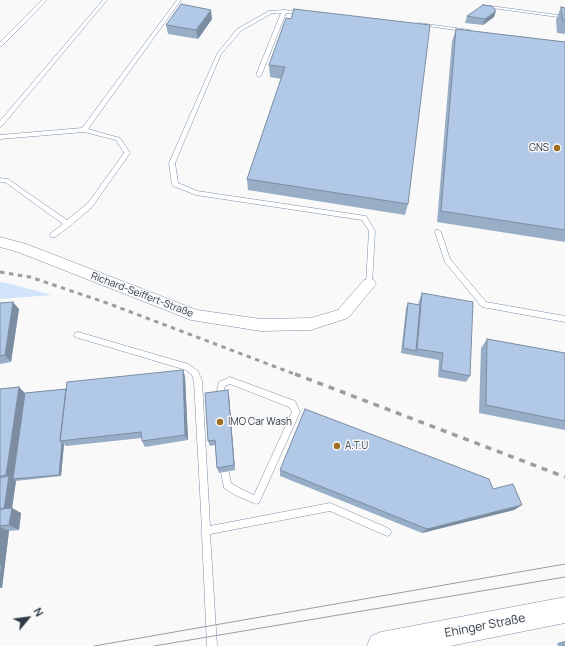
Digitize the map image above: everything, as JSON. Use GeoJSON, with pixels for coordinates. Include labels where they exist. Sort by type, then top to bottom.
{"type":"FeatureCollection","features":[{"type":"Feature","properties":{"kind":"street","name":"Richard-Seiffert-Straße"},"geometry":{"type":"LineString","coordinates":[[0,242],[21,248],[196,316],[261,325],[311,324],[343,314],[369,284]]}},
{"type":"Feature","properties":{"kind":"street","name":"Ehinger Straße"},"geometry":{"type":"LineString","coordinates":[[381,646],[565,610]]}},
{"type":"Feature","properties":{"kind":"lane"},"geometry":{"type":"LineString","coordinates":[[0,45],[45,0]]}},
{"type":"Feature","properties":{"kind":"lane"},"geometry":{"type":"LineString","coordinates":[[0,125],[105,0]]}},
{"type":"Feature","properties":{"kind":"lane"},"geometry":{"type":"LineString","coordinates":[[84,130],[179,0]]}},
{"type":"Feature","properties":{"kind":"lane"},"geometry":{"type":"LineString","coordinates":[[486,6],[565,17]]}},
{"type":"Feature","properties":{"kind":"lane"},"geometry":{"type":"LineString","coordinates":[[313,14],[284,11],[271,12],[239,30],[219,54],[172,163],[175,184],[196,193],[364,218],[372,231],[369,284]]}},
{"type":"Feature","properties":{"kind":"lane"},"geometry":{"type":"LineString","coordinates":[[259,75],[284,11]]}},
{"type":"Feature","properties":{"kind":"lane"},"geometry":{"type":"LineString","coordinates":[[418,24],[456,28],[478,33]]}},
{"type":"Feature","properties":{"kind":"lane"},"geometry":{"type":"LineString","coordinates":[[0,137],[84,130],[118,139],[127,153],[90,205],[53,235]]}},
{"type":"Feature","properties":{"kind":"lane"},"geometry":{"type":"LineString","coordinates":[[0,180],[6,180],[68,224]]}},
{"type":"Feature","properties":{"kind":"lane"},"geometry":{"type":"LineString","coordinates":[[438,232],[447,260],[484,305],[565,319]]}},
{"type":"Feature","properties":{"kind":"lane"},"geometry":{"type":"LineString","coordinates":[[78,336],[188,367],[195,373],[198,381],[212,646]]}},
{"type":"Feature","properties":{"kind":"lane"},"geometry":{"type":"LineString","coordinates":[[219,398],[222,384],[230,380],[292,404],[296,412],[256,500],[227,485],[225,472]]}},
{"type":"Feature","properties":{"kind":"lane"},"geometry":{"type":"LineString","coordinates":[[205,531],[330,507],[387,532]]}},
{"type":"Feature","properties":{"kind":"shaded area"},"geometry":{"type":"Polygon","coordinates":[[[0,282],[7,283],[52,295],[0,299],[0,282]]]}},
{"type":"Feature","properties":{"kind":"building"},"geometry":{"type":"Polygon","coordinates":[[[181,4],[211,10],[196,30],[166,25],[181,4]]]}},
{"type":"Feature","properties":{"kind":"building"},"geometry":{"type":"Polygon","coordinates":[[[483,5],[492,6],[496,11],[485,19],[467,16],[483,5]]]}},
{"type":"Feature","properties":{"kind":"building"},"geometry":{"type":"Polygon","coordinates":[[[561,7],[565,8],[565,21],[563,21],[561,7]]]}},
{"type":"Feature","properties":{"kind":"building"},"geometry":{"type":"Polygon","coordinates":[[[294,9],[430,25],[408,204],[247,179],[285,67],[269,65],[286,18],[291,19],[294,9]]]}},
{"type":"Feature","properties":{"kind":"building"},"geometry":{"type":"Polygon","coordinates":[[[456,29],[565,42],[565,230],[441,211],[456,29]]]}},
{"type":"Feature","properties":{"kind":"building"},"geometry":{"type":"Polygon","coordinates":[[[422,293],[473,302],[470,376],[441,370],[443,353],[417,349],[422,293]]]}},
{"type":"Feature","properties":{"kind":"building"},"geometry":{"type":"Polygon","coordinates":[[[13,302],[5,355],[0,356],[0,303],[13,302]]]}},
{"type":"Feature","properties":{"kind":"building"},"geometry":{"type":"Polygon","coordinates":[[[408,303],[420,305],[416,351],[403,348],[408,303]]]}},
{"type":"Feature","properties":{"kind":"building"},"geometry":{"type":"Polygon","coordinates":[[[487,339],[565,353],[565,421],[486,405],[487,339]]]}},
{"type":"Feature","properties":{"kind":"building"},"geometry":{"type":"Polygon","coordinates":[[[183,370],[185,435],[142,441],[141,432],[60,441],[67,382],[183,370]]]}},
{"type":"Feature","properties":{"kind":"building"},"geometry":{"type":"Polygon","coordinates":[[[19,387],[6,475],[0,476],[0,389],[19,387]]]}},
{"type":"Feature","properties":{"kind":"building"},"geometry":{"type":"Polygon","coordinates":[[[66,389],[60,441],[62,443],[59,475],[13,479],[25,393],[66,389]]]}},
{"type":"Feature","properties":{"kind":"building","name":"IMO Car Wash"},"geometry":{"type":"Polygon","coordinates":[[[228,390],[234,465],[217,468],[215,440],[208,441],[205,393],[228,390]]]}},
{"type":"Feature","properties":{"kind":"building","name":"A.T.U"},"geometry":{"type":"Polygon","coordinates":[[[305,409],[489,479],[493,489],[513,484],[522,505],[427,529],[280,470],[305,409]]]}},
{"type":"Feature","properties":{"kind":"building"},"geometry":{"type":"Polygon","coordinates":[[[9,476],[4,509],[0,509],[0,478],[9,476]]]}},
{"type":"Feature","properties":{"kind":"building"},"geometry":{"type":"Polygon","coordinates":[[[12,508],[9,525],[0,526],[0,509],[12,508]]]}},
{"type":"Feature","properties":{"kind":"building"},"geometry":{"type":"Polygon","coordinates":[[[0,565],[2,565],[0,578],[0,565]]]}},
{"type":"Feature","properties":{"kind":"tram line"},"geometry":{"type":"LineString","coordinates":[[94,646],[565,564]]}},
{"type":"Feature","properties":{"kind":"tram line"},"geometry":{"type":"LineString","coordinates":[[154,646],[565,577]]}},
{"type":"Feature","properties":{"kind":"railway"},"geometry":{"type":"LineString","coordinates":[[0,272],[30,277],[107,303],[297,375]]}},
{"type":"Feature","properties":{"kind":"railway"},"geometry":{"type":"LineString","coordinates":[[295,374],[565,477]]}},
{"type":"Feature","properties":{"kind":"place","name":"GNS"},"geometry":{"type":"Point","coordinates":[557,148]}},
{"type":"Feature","properties":{"kind":"place","name":"IMO Car Wash"},"geometry":{"type":"Point","coordinates":[220,422]}},
{"type":"Feature","properties":{"kind":"place","name":"A.T.U"},"geometry":{"type":"Point","coordinates":[337,446]}}]}
